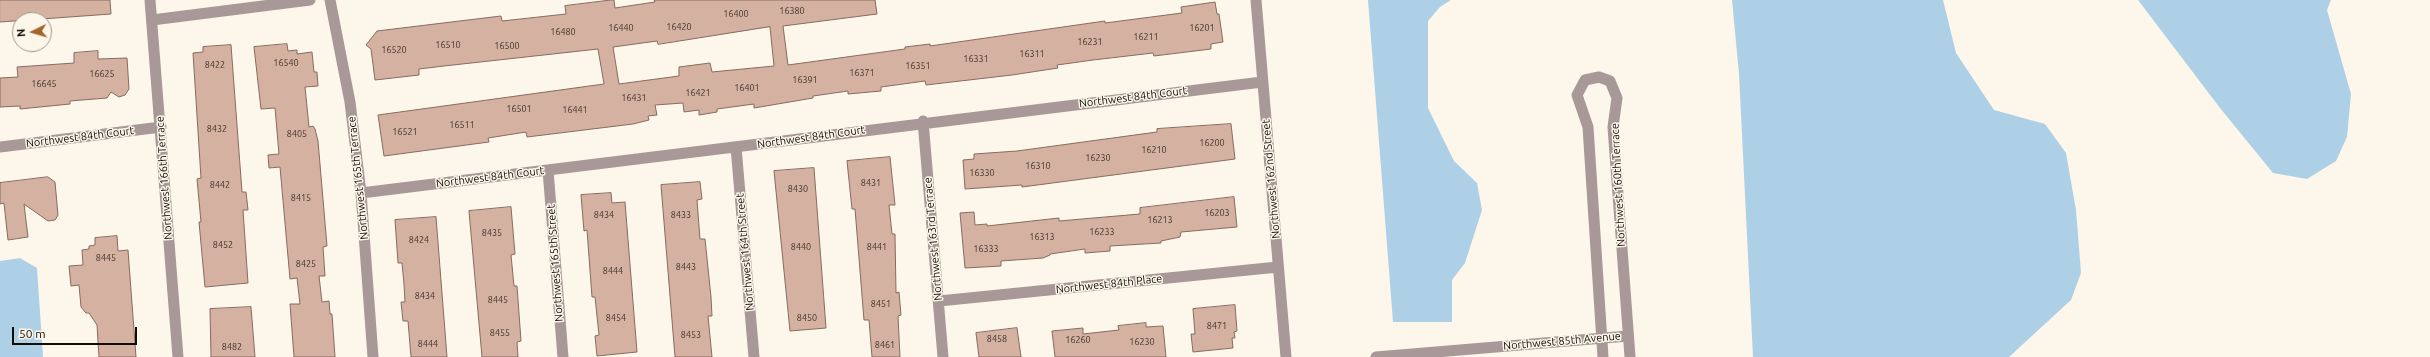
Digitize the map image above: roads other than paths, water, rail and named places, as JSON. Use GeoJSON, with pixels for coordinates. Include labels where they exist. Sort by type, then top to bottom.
{"type":"FeatureCollection","features":[{"type":"Feature","properties":{"kind":"street","name":"Northwest 166th Terrace"},"geometry":{"type":"LineString","coordinates":[[150,0],[178,357]]}},
{"type":"Feature","properties":{"kind":"street"},"geometry":{"type":"LineString","coordinates":[[152,20],[310,0]]}},
{"type":"Feature","properties":{"kind":"street","name":"Northwest 165th Terrace"},"geometry":{"type":"LineString","coordinates":[[330,0],[350,102],[361,193],[372,357]]}},
{"type":"Feature","properties":{"kind":"street","name":"Northwest 162nd Street"},"geometry":{"type":"LineString","coordinates":[[1256,0],[1286,357]]}},
{"type":"Feature","properties":{"kind":"street","name":"Northwest 160th Terrace"},"geometry":{"type":"LineString","coordinates":[[1604,357],[1588,127],[1577,95],[1585,80],[1599,78],[1610,81],[1617,98],[1613,127],[1630,357]]}},
{"type":"Feature","properties":{"kind":"street","name":"Northwest 84th Court"},"geometry":{"type":"LineString","coordinates":[[361,193],[736,147],[923,121],[1262,82]]}},
{"type":"Feature","properties":{"kind":"street","name":"Northwest 163rd Terrace"},"geometry":{"type":"LineString","coordinates":[[923,121],[944,357]]}},
{"type":"Feature","properties":{"kind":"street","name":"Northwest 84th Court"},"geometry":{"type":"LineString","coordinates":[[0,147],[160,127]]}},
{"type":"Feature","properties":{"kind":"street","name":"Northwest 164th Street"},"geometry":{"type":"LineString","coordinates":[[736,147],[754,357]]}},
{"type":"Feature","properties":{"kind":"street","name":"Northwest 165th Street"},"geometry":{"type":"LineString","coordinates":[[548,170],[562,357]]}},
{"type":"Feature","properties":{"kind":"street","name":"Northwest 84th Place"},"geometry":{"type":"LineString","coordinates":[[939,301],[1278,267]]}},
{"type":"Feature","properties":{"kind":"street","name":"Northwest 85th Avenue"},"geometry":{"type":"LineString","coordinates":[[1376,357],[1628,336]]}},
{"type":"Feature","properties":{"kind":"water"},"geometry":{"type":"Polygon","coordinates":[[[1368,0],[1451,0],[1440,7],[1428,21],[1428,108],[1454,161],[1477,183],[1482,210],[1465,263],[1452,280],[1452,322],[1393,322],[1368,0]]]}},
{"type":"Feature","properties":{"kind":"water"},"geometry":{"type":"Polygon","coordinates":[[[1732,0],[1943,0],[1956,53],[1994,110],[2045,124],[2066,153],[2076,210],[2081,273],[2071,300],[2009,357],[1753,357],[1739,74],[1732,0]]]}},
{"type":"Feature","properties":{"kind":"water"},"geometry":{"type":"Polygon","coordinates":[[[2138,0],[2331,0],[2327,10],[2351,94],[2347,137],[2336,161],[2307,179],[2273,173],[2220,108],[2138,0]]]}},
{"type":"Feature","properties":{"kind":"water"},"geometry":{"type":"Polygon","coordinates":[[[20,258],[37,268],[43,357],[0,357],[0,261],[20,258]]]}}]}
